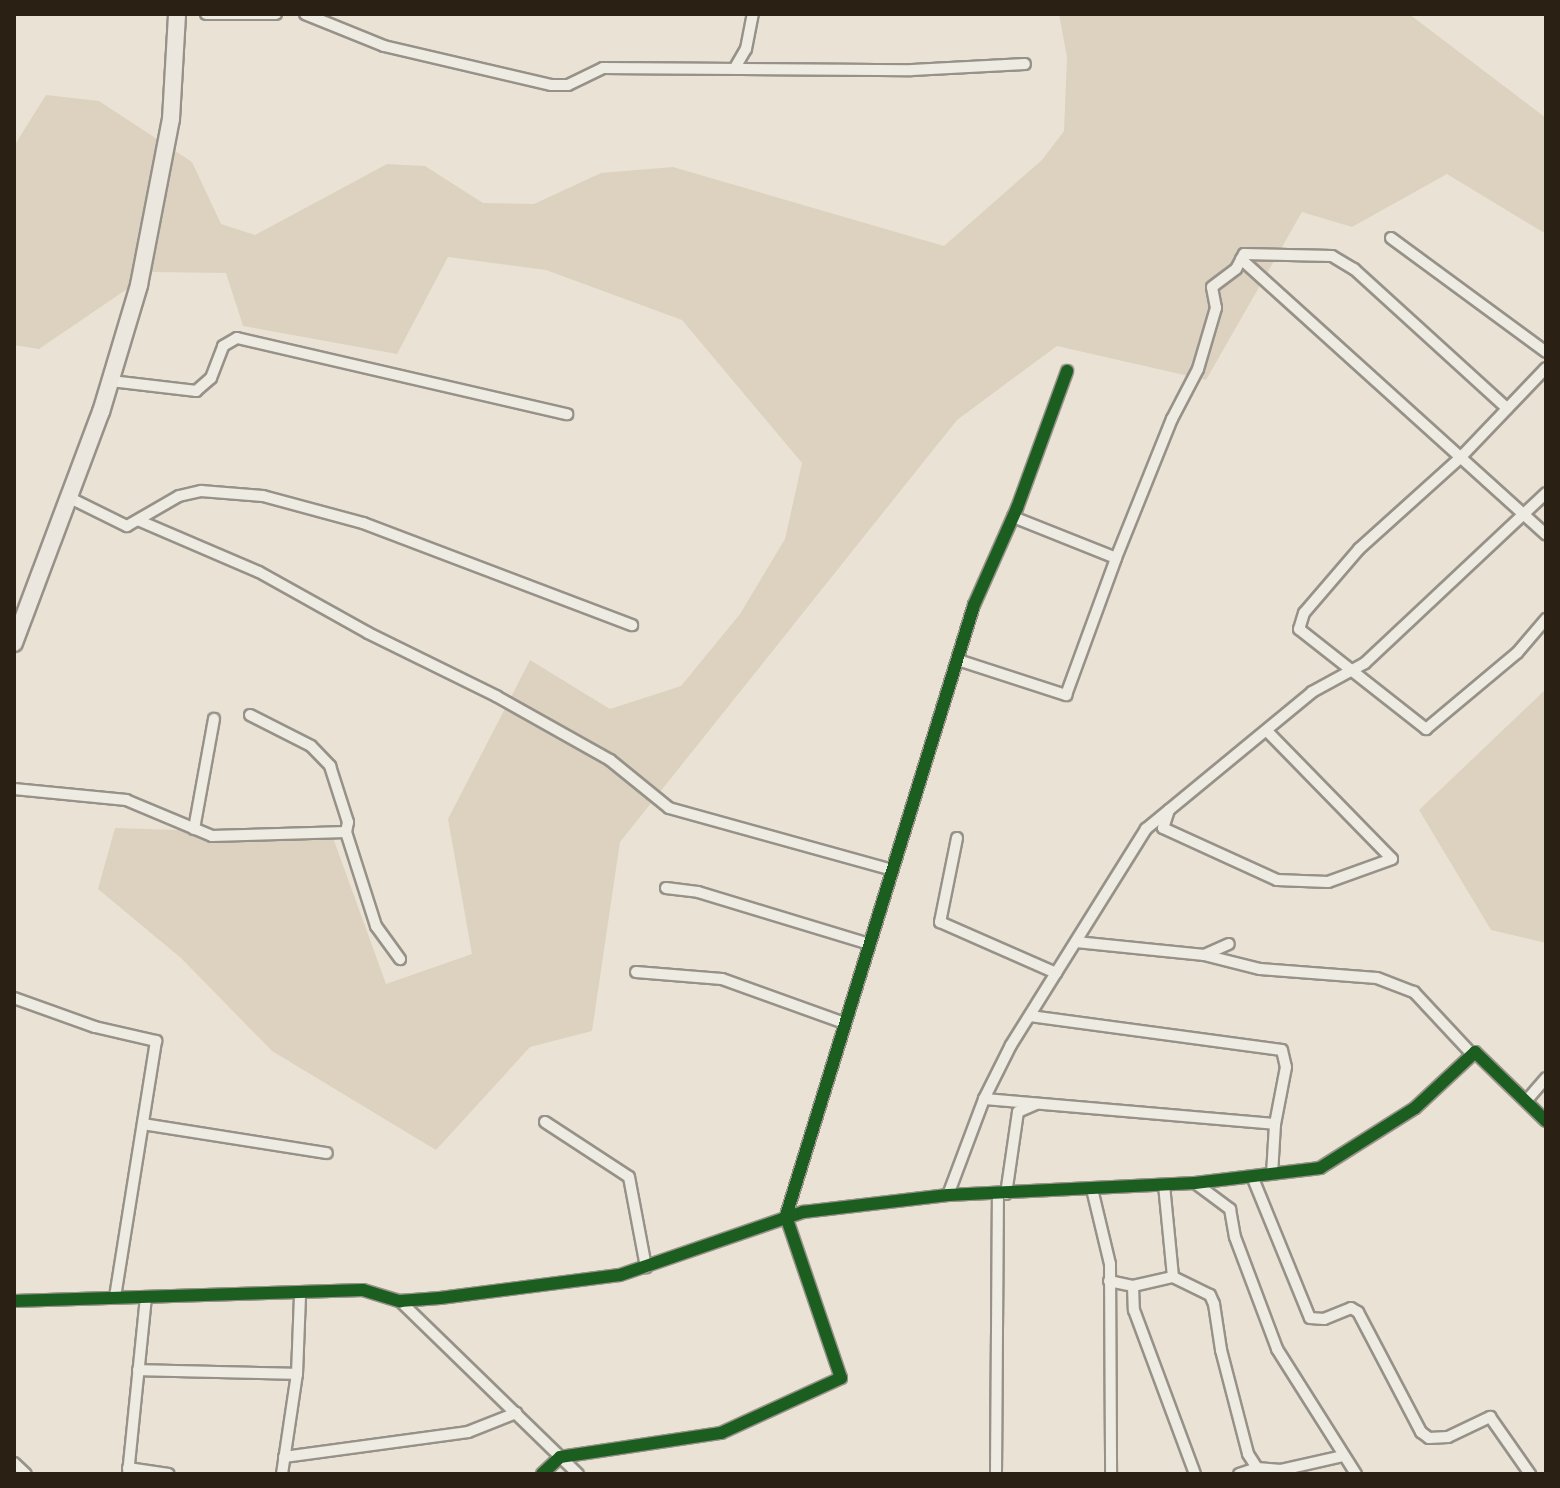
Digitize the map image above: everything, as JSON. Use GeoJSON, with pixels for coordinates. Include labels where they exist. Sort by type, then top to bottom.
{"type":"FeatureCollection","features":[{"type":"Feature","properties":{"kind":"main road"},"geometry":{"type":"LineString","coordinates":[[14,643],[111,381],[159,189],[171,119],[177,14]]}},
{"type":"Feature","properties":{"kind":"street"},"geometry":{"type":"LineString","coordinates":[[206,14],[276,14]]}},
{"type":"Feature","properties":{"kind":"street"},"geometry":{"type":"LineString","coordinates":[[305,14],[384,46],[551,85],[568,85],[596,68],[736,66],[912,70],[1025,64]]}},
{"type":"Feature","properties":{"kind":"street"},"geometry":{"type":"LineString","coordinates":[[736,66],[746,49],[753,14]]}},
{"type":"Feature","properties":{"kind":"street"},"geometry":{"type":"LineString","coordinates":[[1391,238],[1546,352]]}},
{"type":"Feature","properties":{"kind":"street"},"geometry":{"type":"LineString","coordinates":[[958,660],[1066,695],[1116,558],[1172,419],[1198,369],[1216,308],[1212,287],[1244,254],[1332,256],[1354,269],[1507,408]]}},
{"type":"Feature","properties":{"kind":"street"},"geometry":{"type":"LineString","coordinates":[[1241,259],[1546,535]]}},
{"type":"Feature","properties":{"kind":"street"},"geometry":{"type":"LineString","coordinates":[[111,381],[196,391],[211,378],[223,346],[237,338],[567,414]]}},
{"type":"Feature","properties":{"kind":"street"},"geometry":{"type":"LineString","coordinates":[[1546,368],[1460,458],[1369,540],[1300,620],[1303,637],[1354,670],[1418,726],[1434,728],[1517,653],[1546,619]]}},
{"type":"Feature","properties":{"kind":"street"},"geometry":{"type":"LineString","coordinates":[[542,1474],[560,1457],[721,1433],[841,1378],[786,1216],[974,605],[1013,517],[1067,371]]}},
{"type":"Feature","properties":{"kind":"street"},"geometry":{"type":"LineString","coordinates":[[68,497],[119,525],[140,521],[179,496],[201,491],[263,496],[363,523],[632,625]]}},
{"type":"Feature","properties":{"kind":"street"},"geometry":{"type":"LineString","coordinates":[[948,1195],[984,1099],[1030,1016],[1146,829],[1312,692],[1354,670],[1525,516],[1546,493]]}},
{"type":"Feature","properties":{"kind":"street"},"geometry":{"type":"LineString","coordinates":[[1013,517],[1116,558]]}},
{"type":"Feature","properties":{"kind":"street"},"geometry":{"type":"LineString","coordinates":[[140,521],[259,572],[496,696],[610,760],[669,808],[892,870]]}},
{"type":"Feature","properties":{"kind":"street"},"geometry":{"type":"LineString","coordinates":[[250,715],[311,746],[330,766],[348,822],[346,832],[376,926],[400,959]]}},
{"type":"Feature","properties":{"kind":"street"},"geometry":{"type":"LineString","coordinates":[[194,829],[214,719]]}},
{"type":"Feature","properties":{"kind":"street"},"geometry":{"type":"LineString","coordinates":[[1169,809],[1163,828],[1277,880],[1328,882],[1392,859],[1267,731]]}},
{"type":"Feature","properties":{"kind":"street"},"geometry":{"type":"LineString","coordinates":[[14,789],[126,800],[212,836],[346,832]]}},
{"type":"Feature","properties":{"kind":"street"},"geometry":{"type":"LineString","coordinates":[[957,838],[940,922],[1056,973]]}},
{"type":"Feature","properties":{"kind":"street"},"geometry":{"type":"LineString","coordinates":[[666,888],[698,892],[869,944]]}},
{"type":"Feature","properties":{"kind":"street"},"geometry":{"type":"LineString","coordinates":[[1076,942],[1204,955],[1260,969],[1377,978],[1414,992],[1470,1052],[1480,1055],[1546,1121]]}},
{"type":"Feature","properties":{"kind":"street"},"geometry":{"type":"LineString","coordinates":[[1204,955],[1229,944]]}},
{"type":"Feature","properties":{"kind":"street"},"geometry":{"type":"LineString","coordinates":[[636,972],[722,979],[844,1023]]}},
{"type":"Feature","properties":{"kind":"street"},"geometry":{"type":"LineString","coordinates":[[14,998],[95,1027],[156,1041],[115,1298]]}},
{"type":"Feature","properties":{"kind":"street"},"geometry":{"type":"LineString","coordinates":[[1030,1016],[1282,1050],[1286,1067],[1275,1124],[1272,1174]]}},
{"type":"Feature","properties":{"kind":"street"},"geometry":{"type":"LineString","coordinates":[[14,1301],[300,1296],[370,1291],[400,1301],[620,1275],[714,1247],[786,1216],[948,1195],[1195,1183],[1320,1168],[1415,1108],[1470,1052]]}},
{"type":"Feature","properties":{"kind":"street"},"geometry":{"type":"LineString","coordinates":[[1527,1100],[1546,1078]]}},
{"type":"Feature","properties":{"kind":"street"},"geometry":{"type":"LineString","coordinates":[[984,1099],[1275,1124]]}},
{"type":"Feature","properties":{"kind":"street"},"geometry":{"type":"LineString","coordinates":[[996,1474],[1002,1194],[1018,1112],[1038,1103]]}},
{"type":"Feature","properties":{"kind":"street"},"geometry":{"type":"LineString","coordinates":[[545,1122],[629,1177],[646,1267]]}},
{"type":"Feature","properties":{"kind":"street"},"geometry":{"type":"LineString","coordinates":[[143,1124],[327,1153]]}},
{"type":"Feature","properties":{"kind":"street"},"geometry":{"type":"LineString","coordinates":[[1252,1176],[1310,1318],[1324,1319],[1351,1308],[1358,1312],[1421,1432],[1429,1438],[1448,1437],[1490,1417],[1530,1474]]}},
{"type":"Feature","properties":{"kind":"street"},"geometry":{"type":"LineString","coordinates":[[1195,1183],[1230,1209],[1240,1251],[1277,1349],[1356,1474]]}},
{"type":"Feature","properties":{"kind":"street"},"geometry":{"type":"LineString","coordinates":[[1164,1185],[1173,1277]]}},
{"type":"Feature","properties":{"kind":"street"},"geometry":{"type":"LineString","coordinates":[[1092,1189],[1109,1281],[1111,1474]]}},
{"type":"Feature","properties":{"kind":"street"},"geometry":{"type":"LineString","coordinates":[[1109,1281],[1133,1286],[1173,1277],[1210,1295],[1248,1454],[1257,1468]]}},
{"type":"Feature","properties":{"kind":"street"},"geometry":{"type":"LineString","coordinates":[[1133,1286],[1134,1310],[1195,1474]]}},
{"type":"Feature","properties":{"kind":"street"},"geometry":{"type":"LineString","coordinates":[[282,1474],[297,1374],[300,1296]]}},
{"type":"Feature","properties":{"kind":"street"},"geometry":{"type":"LineString","coordinates":[[146,1298],[128,1471],[169,1474]]}},
{"type":"Feature","properties":{"kind":"street"},"geometry":{"type":"LineString","coordinates":[[400,1301],[578,1474]]}},
{"type":"Feature","properties":{"kind":"street"},"geometry":{"type":"LineString","coordinates":[[138,1370],[297,1374]]}},
{"type":"Feature","properties":{"kind":"street"},"geometry":{"type":"LineString","coordinates":[[284,1457],[468,1432],[516,1413]]}},
{"type":"Feature","properties":{"kind":"street"},"geometry":{"type":"LineString","coordinates":[[1239,1474],[1257,1468],[1313,1470],[1343,1456]]}},
{"type":"Feature","properties":{"kind":"shaded area"},"geometry":{"type":"Polygon","coordinates":[[[1059,14],[1409,14],[1546,118],[1546,234],[1447,174],[1352,227],[1302,212],[1206,380],[1057,346],[957,420],[620,842],[592,1031],[530,1047],[436,1150],[272,1051],[181,958],[98,889],[115,828],[332,835],[386,984],[472,954],[448,819],[530,660],[610,709],[681,686],[740,614],[785,539],[802,463],[682,320],[546,270],[448,257],[397,354],[243,326],[226,273],[152,272],[39,349],[14,345],[14,146],[46,95],[99,101],[192,162],[221,224],[255,235],[387,164],[425,166],[483,203],[534,204],[601,173],[673,167],[944,246],[1042,160],[1064,131],[1067,57],[1059,14]]]}},
{"type":"Feature","properties":{"kind":"shaded area"},"geometry":{"type":"Polygon","coordinates":[[[1546,689],[1546,943],[1491,930],[1419,810],[1546,689]]]}},
{"type":"Feature","properties":{"kind":"cycle path"},"geometry":{"type":"LineString","coordinates":[[542,1474],[560,1457],[721,1433],[841,1378],[786,1216],[974,605],[1017,508],[1067,371]]}},
{"type":"Feature","properties":{"kind":"cycle path"},"geometry":{"type":"LineString","coordinates":[[14,1301],[363,1290],[400,1301],[440,1298],[620,1275],[803,1212],[948,1195],[1195,1183],[1320,1168],[1415,1108],[1475,1052],[1546,1121]]}}]}
